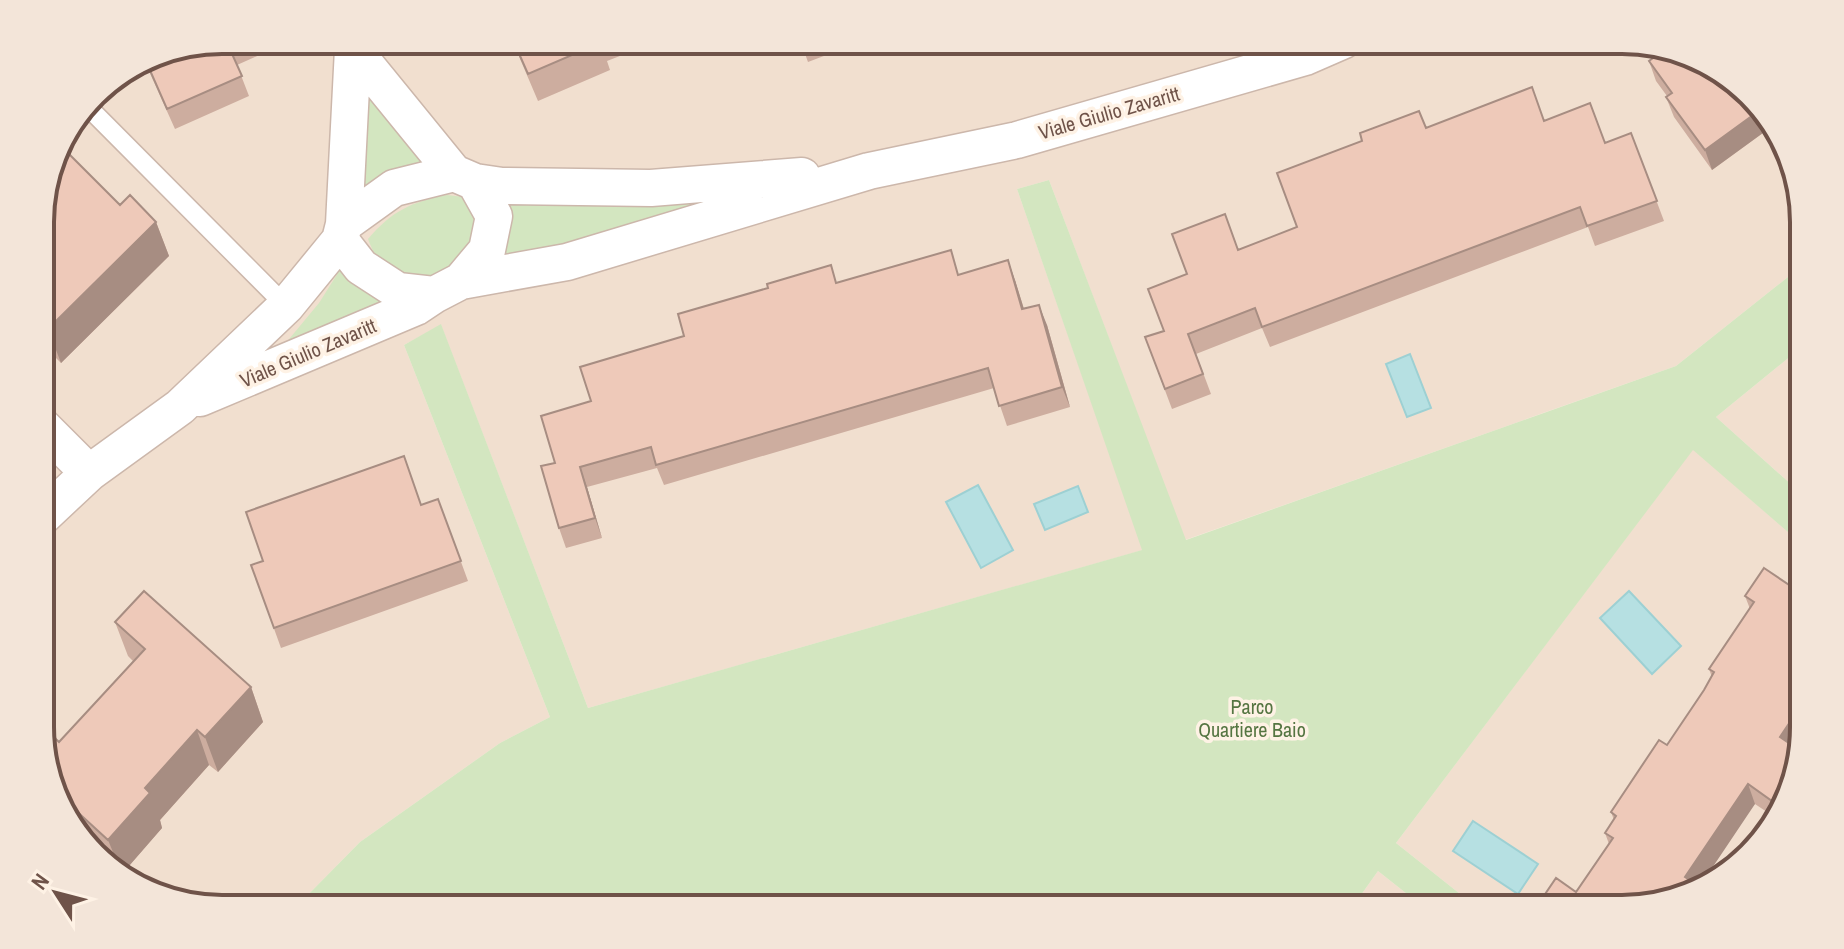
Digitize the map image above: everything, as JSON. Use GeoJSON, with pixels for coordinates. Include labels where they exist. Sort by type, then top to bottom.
{"type":"FeatureCollection","features":[{"type":"Feature","properties":{"kind":"street"},"geometry":{"type":"LineString","coordinates":[[351,54],[342,232],[361,267],[398,291],[448,288],[487,250],[494,216],[359,54]]}},
{"type":"Feature","properties":{"kind":"street","name":"Viale Giulio Zavaritt"},"geometry":{"type":"LineString","coordinates":[[180,407],[416,307],[448,288],[567,262],[869,171],[1017,140],[1312,54]]}},
{"type":"Feature","properties":{"kind":"street","name":"Viale Giulio Zavaritt"},"geometry":{"type":"LineString","coordinates":[[464,177],[502,186],[651,188],[869,171]]}},
{"type":"Feature","properties":{"kind":"street"},"geometry":{"type":"LineString","coordinates":[[342,232],[394,188],[464,177]]}},
{"type":"Feature","properties":{"kind":"street","name":"Viale Giulio Zavaritt"},"geometry":{"type":"LineString","coordinates":[[54,506],[89,473],[180,407],[286,306],[342,232]]}},
{"type":"Feature","properties":{"kind":"street"},"geometry":{"type":"LineString","coordinates":[[54,438],[89,473]]}},
{"type":"Feature","properties":{"kind":"lane"},"geometry":{"type":"LineString","coordinates":[[94,113],[286,306]]}},
{"type":"Feature","properties":{"kind":"shaded area"},"geometry":{"type":"Polygon","coordinates":[[[222,54],[1644,55],[1686,67],[1715,82],[1748,111],[1773,148],[1789,200],[1790,275],[1676,366],[1185,540],[1049,180],[1017,189],[1143,550],[588,708],[441,325],[404,345],[550,717],[500,743],[360,842],[308,895],[200,894],[179,889],[148,878],[129,867],[96,838],[77,811],[60,770],[54,727],[55,200],[67,158],[82,129],[103,103],[148,71],[189,57],[222,54]]]}},
{"type":"Feature","properties":{"kind":"shaded area"},"geometry":{"type":"Polygon","coordinates":[[[1790,357],[1790,483],[1716,417],[1790,357]]]}},
{"type":"Feature","properties":{"kind":"shaded area"},"geometry":{"type":"Polygon","coordinates":[[[1693,449],[1790,534],[1789,749],[1773,801],[1762,820],[1733,853],[1696,878],[1655,892],[1633,895],[1461,895],[1396,843],[1693,449]]]}},
{"type":"Feature","properties":{"kind":"shaded area"},"geometry":{"type":"Polygon","coordinates":[[[1378,871],[1408,895],[1361,895],[1378,871]]]}},
{"type":"Feature","properties":{"kind":"green space"},"geometry":{"type":"Polygon","coordinates":[[[375,92],[435,160],[361,192],[367,96],[375,92]]]}},
{"type":"Feature","properties":{"kind":"green space","name":"Parco Quartiere Baio"},"geometry":{"type":"Polygon","coordinates":[[[1049,180],[1186,540],[1676,366],[1790,275],[1790,357],[1716,417],[1790,483],[1790,534],[1693,450],[1396,843],[1461,895],[1408,895],[1378,871],[1361,895],[308,895],[360,842],[500,743],[550,717],[404,345],[441,324],[588,708],[1142,550],[1017,189],[1049,180]]]}},
{"type":"Feature","properties":{"kind":"green space"},"geometry":{"type":"Polygon","coordinates":[[[447,195],[464,197],[476,221],[473,241],[437,281],[394,273],[386,268],[368,239],[385,221],[403,209],[447,195]]]}},
{"type":"Feature","properties":{"kind":"green space"},"geometry":{"type":"Polygon","coordinates":[[[500,197],[578,206],[700,199],[720,206],[502,261],[500,197]]]}},
{"type":"Feature","properties":{"kind":"green space"},"geometry":{"type":"Polygon","coordinates":[[[343,265],[383,301],[280,350],[319,303],[343,265]]]}},
{"type":"Feature","properties":{"kind":"water"},"geometry":{"type":"Polygon","coordinates":[[[1410,354],[1431,408],[1407,417],[1386,364],[1410,354]]]}},
{"type":"Feature","properties":{"kind":"water"},"geometry":{"type":"Polygon","coordinates":[[[978,485],[1013,550],[981,568],[946,502],[978,485]]]}},
{"type":"Feature","properties":{"kind":"water"},"geometry":{"type":"Polygon","coordinates":[[[1078,486],[1088,512],[1045,530],[1034,504],[1078,486]]]}},
{"type":"Feature","properties":{"kind":"water"},"geometry":{"type":"Polygon","coordinates":[[[1629,591],[1681,646],[1652,674],[1600,618],[1629,591]]]}},
{"type":"Feature","properties":{"kind":"water"},"geometry":{"type":"Polygon","coordinates":[[[1473,821],[1538,864],[1518,894],[1453,851],[1473,821]]]}},
{"type":"Feature","properties":{"kind":"building"},"geometry":{"type":"Polygon","coordinates":[[[232,54],[242,76],[167,109],[150,70],[189,57],[232,54]]]}},
{"type":"Feature","properties":{"kind":"building"},"geometry":{"type":"Polygon","coordinates":[[[519,54],[574,54],[528,74],[519,54]]]}},
{"type":"Feature","properties":{"kind":"building"},"geometry":{"type":"Polygon","coordinates":[[[1654,57],[1696,71],[1733,96],[1752,116],[1705,150],[1666,97],[1672,93],[1649,61],[1654,57]]]}},
{"type":"Feature","properties":{"kind":"building"},"geometry":{"type":"Polygon","coordinates":[[[1532,87],[1544,121],[1590,103],[1605,143],[1631,133],[1657,201],[1587,226],[1580,207],[1262,327],[1255,308],[1188,334],[1203,374],[1165,389],[1145,337],[1164,331],[1148,289],[1187,274],[1172,234],[1225,214],[1238,250],[1297,227],[1277,173],[1362,141],[1360,133],[1419,111],[1426,128],[1532,87]]]}},
{"type":"Feature","properties":{"kind":"building"},"geometry":{"type":"Polygon","coordinates":[[[69,154],[120,205],[130,195],[156,222],[54,323],[54,211],[69,154]]]}},
{"type":"Feature","properties":{"kind":"building"},"geometry":{"type":"Polygon","coordinates":[[[951,250],[958,275],[1008,260],[1022,309],[1039,305],[1062,387],[999,406],[988,368],[656,465],[651,447],[580,467],[595,518],[559,528],[541,466],[555,463],[541,416],[591,401],[580,367],[684,336],[678,314],[768,288],[767,284],[831,265],[836,283],[951,250]]]}},
{"type":"Feature","properties":{"kind":"building"},"geometry":{"type":"Polygon","coordinates":[[[404,456],[421,505],[438,499],[461,561],[274,628],[251,565],[263,561],[246,512],[404,456]]]}},
{"type":"Feature","properties":{"kind":"building"},"geometry":{"type":"Polygon","coordinates":[[[1764,568],[1790,586],[1790,722],[1780,737],[1789,743],[1789,749],[1772,801],[1748,784],[1685,877],[1690,880],[1655,892],[1633,895],[1544,895],[1556,878],[1576,892],[1613,838],[1605,833],[1616,816],[1611,812],[1659,740],[1667,745],[1704,690],[1714,672],[1709,669],[1754,602],[1745,596],[1764,568]]]}},
{"type":"Feature","properties":{"kind":"building"},"geometry":{"type":"Polygon","coordinates":[[[144,591],[251,687],[205,737],[197,730],[145,788],[150,793],[108,840],[77,811],[60,770],[54,738],[59,742],[145,649],[115,622],[144,591]]]}}]}
